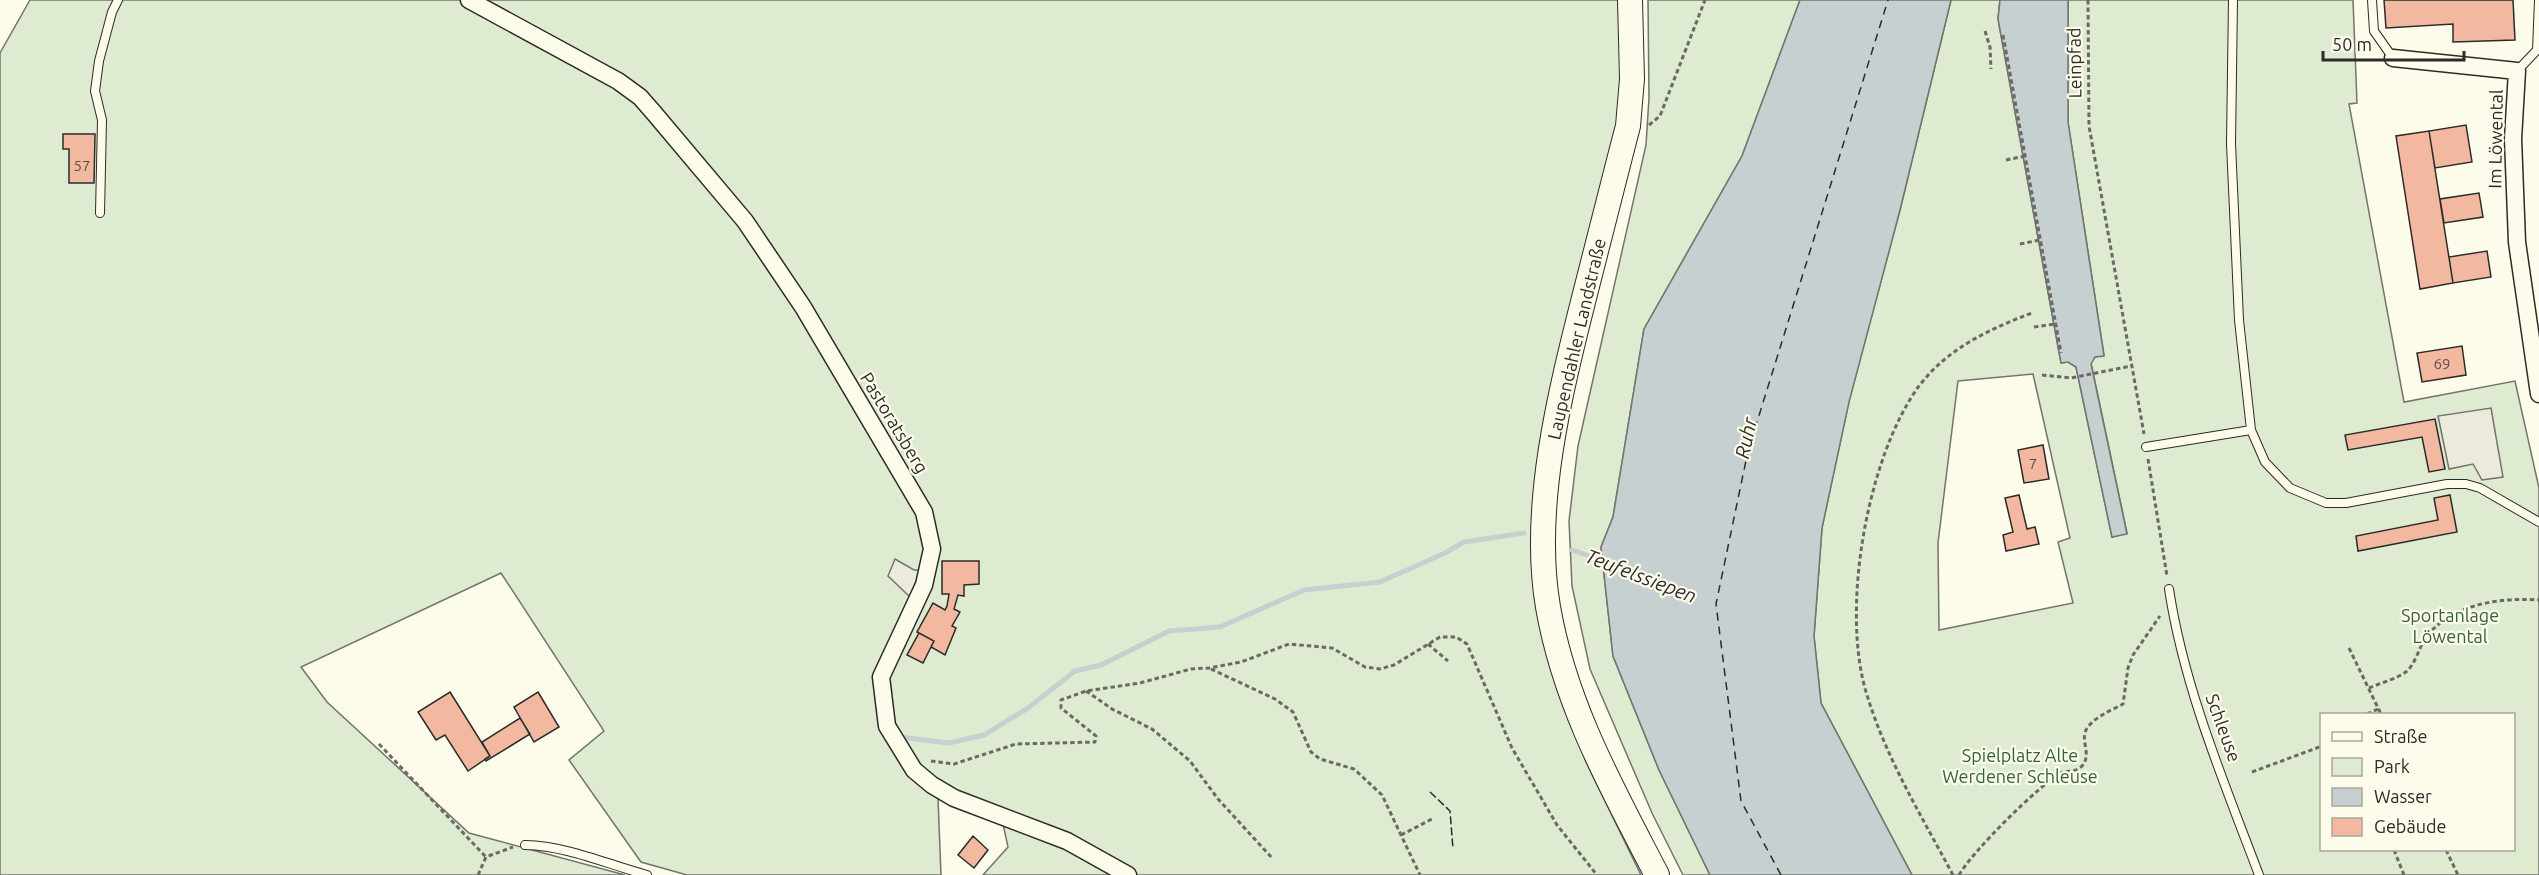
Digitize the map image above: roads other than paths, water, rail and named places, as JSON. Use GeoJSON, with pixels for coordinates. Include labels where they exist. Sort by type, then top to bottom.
{"type":"FeatureCollection","features":[{"type":"Feature","properties":{"kind":"main road","name":"Laupendahler Landstraße"},"geometry":{"type":"LineString","coordinates":[[1630,0],[1632,80],[1628,126],[1560,398],[1544,519],[1544,555],[1548,606],[1565,678],[1577,714],[1594,754],[1657,875]]}},
{"type":"Feature","properties":{"kind":"street","name":"Pastoratsberg"},"geometry":{"type":"LineString","coordinates":[[469,0],[618,81],[640,97],[654,112],[745,220],[802,307],[924,512],[932,549],[924,585],[881,677],[887,726],[915,770],[932,785],[954,798],[1067,841],[1128,875]]}},
{"type":"Feature","properties":{"kind":"street","name":"Im Löwental"},"geometry":{"type":"LineString","coordinates":[[2392,58],[2517,72],[2513,139],[2517,242],[2536,356],[2539,394]]}},
{"type":"Feature","properties":{"kind":"lane"},"geometry":{"type":"LineString","coordinates":[[100,213],[102,120],[95,91],[104,41],[112,12],[118,0]]}},
{"type":"Feature","properties":{"kind":"lane"},"geometry":{"type":"LineString","coordinates":[[2233,0],[2231,156],[2239,320],[2251,430],[2265,462],[2290,488],[2326,503],[2346,503],[2447,484],[2466,484],[2480,488],[2539,522]]}},
{"type":"Feature","properties":{"kind":"lane","name":"Im Löwental"},"geometry":{"type":"LineString","coordinates":[[2372,0],[2374,31],[2392,58]]}},
{"type":"Feature","properties":{"kind":"lane"},"geometry":{"type":"LineString","coordinates":[[2517,72],[2537,50],[2539,0]]}},
{"type":"Feature","properties":{"kind":"lane"},"geometry":{"type":"LineString","coordinates":[[2146,447],[2251,430]]}},
{"type":"Feature","properties":{"kind":"lane","name":"Schleuse"},"geometry":{"type":"LineString","coordinates":[[2169,589],[2194,695],[2259,875]]}},
{"type":"Feature","properties":{"kind":"lane"},"geometry":{"type":"LineString","coordinates":[[525,845],[559,848],[584,854],[608,864],[647,875]]}},
{"type":"Feature","properties":{"kind":"water","name":"Ruhr"},"geometry":{"type":"Polygon","coordinates":[[[1800,0],[1951,0],[1900,210],[1849,402],[1822,528],[1814,636],[1821,703],[1912,875],[1710,875],[1659,770],[1613,656],[1601,547],[1613,517],[1644,329],[1742,156],[1800,0]]]}},
{"type":"Feature","properties":{"kind":"water"},"geometry":{"type":"Polygon","coordinates":[[[2000,0],[2068,0],[2068,122],[2104,356],[2095,357],[2091,364],[2127,534],[2112,537],[2076,367],[2068,362],[2061,363],[1998,19],[2000,0]]]}},
{"type":"Feature","properties":{"kind":"waterway","name":"Teufelssiepen"},"geometry":{"type":"LineString","coordinates":[[900,737],[949,743],[984,735],[1028,708],[1075,671],[1101,665],[1169,631],[1220,627],[1304,590],[1380,582],[1464,542],[1524,533]]}},
{"type":"Feature","properties":{"kind":"waterway","name":"Teufelssiepen"},"geometry":{"type":"LineString","coordinates":[[1572,550],[1610,563]]}},
{"type":"Feature","properties":{"kind":"park label","name":"Sportanlage Löwental"},"geometry":{"type":"Point","coordinates":[2450,626]}},
{"type":"Feature","properties":{"kind":"park label","name":"Spielplatz Alte Werdener Schleuse"},"geometry":{"type":"Point","coordinates":[2020,766]}}]}
